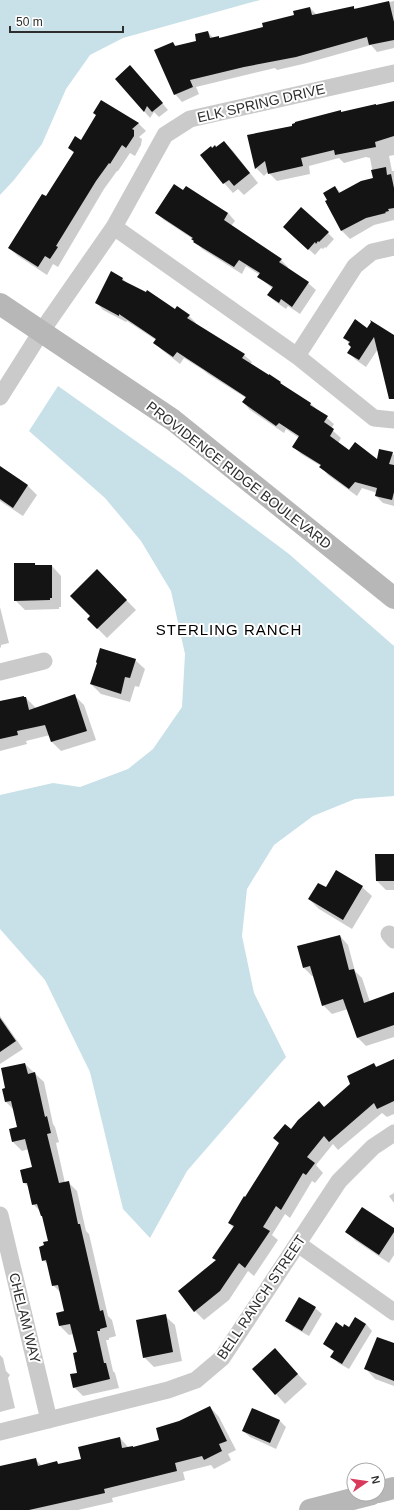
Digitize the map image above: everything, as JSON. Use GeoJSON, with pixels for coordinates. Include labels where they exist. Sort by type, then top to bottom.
{"type":"FeatureCollection","features":[{"type":"Feature","properties":{"kind":"street","name":"ELK SPRING DRIVE"},"geometry":{"type":"LineString","coordinates":[[0,397],[42,332],[114,228],[165,135],[190,119],[394,73]]}},
{"type":"Feature","properties":{"kind":"street"},"geometry":{"type":"LineString","coordinates":[[114,228],[297,356],[374,418],[394,420]]}},
{"type":"Feature","properties":{"kind":"street"},"geometry":{"type":"LineString","coordinates":[[297,356],[355,266],[372,252],[394,247]]}},
{"type":"Feature","properties":{"kind":"street","name":"PROVIDENCE RIDGE BOULEVARD"},"geometry":{"type":"LineString","coordinates":[[0,304],[173,420],[394,598]]}},
{"type":"Feature","properties":{"kind":"street"},"geometry":{"type":"LineString","coordinates":[[0,672],[44,661]]}},
{"type":"Feature","properties":{"kind":"street","name":"BELL RANCH STREET"},"geometry":{"type":"LineString","coordinates":[[0,1432],[168,1390],[196,1380],[222,1358],[339,1180],[373,1147],[394,1133]]}},
{"type":"Feature","properties":{"kind":"street","name":"CHELAM WAY"},"geometry":{"type":"LineString","coordinates":[[1,1227],[50,1420]]}},
{"type":"Feature","properties":{"kind":"street"},"geometry":{"type":"LineString","coordinates":[[298,1244],[394,1312]]}},
{"type":"Feature","properties":{"kind":"street"},"geometry":{"type":"LineString","coordinates":[[310,1510],[346,1501]]}},
{"type":"Feature","properties":{"kind":"water"},"geometry":{"type":"Polygon","coordinates":[[[0,0],[260,0],[123,38],[90,55],[66,89],[42,144],[14,180],[0,195],[0,0]]]}},
{"type":"Feature","properties":{"kind":"water"},"geometry":{"type":"Polygon","coordinates":[[[58,386],[181,473],[289,554],[394,646],[394,796],[355,799],[313,816],[274,845],[247,889],[242,936],[254,993],[286,1057],[187,1171],[150,1238],[123,1209],[90,1072],[45,980],[0,929],[0,795],[53,783],[80,787],[128,769],[153,749],[182,707],[185,654],[171,591],[141,541],[105,498],[29,431],[58,386]]]}},
{"type":"Feature","properties":{"kind":"building"},"geometry":{"type":"Polygon","coordinates":[[[389,1],[394,22],[394,40],[369,45],[367,37],[296,57],[244,67],[190,80],[193,87],[174,95],[154,50],[173,42],[175,46],[196,41],[195,34],[208,31],[210,38],[219,36],[219,38],[263,27],[262,23],[294,15],[293,11],[310,7],[312,15],[354,6],[354,9],[389,1]]]}},
{"type":"Feature","properties":{"kind":"building"},"geometry":{"type":"Polygon","coordinates":[[[130,65],[163,103],[152,112],[147,106],[144,112],[115,79],[130,65]]]}},
{"type":"Feature","properties":{"kind":"building"},"geometry":{"type":"Polygon","coordinates":[[[101,100],[139,123],[132,129],[134,130],[134,136],[126,148],[122,145],[110,164],[109,163],[96,181],[56,246],[58,247],[50,259],[45,256],[38,267],[8,248],[42,194],[46,196],[74,152],[68,148],[75,136],[81,140],[96,115],[93,113],[101,100]]]}},
{"type":"Feature","properties":{"kind":"building"},"geometry":{"type":"Polygon","coordinates":[[[394,101],[394,136],[375,142],[376,147],[335,155],[334,150],[301,158],[303,166],[268,174],[265,161],[255,169],[247,135],[292,126],[295,122],[341,110],[341,112],[394,101]]]}},
{"type":"Feature","properties":{"kind":"building"},"geometry":{"type":"Polygon","coordinates":[[[224,141],[250,173],[234,186],[229,180],[223,184],[200,155],[211,146],[212,148],[215,145],[216,147],[224,141]]]}},
{"type":"Feature","properties":{"kind":"building"},"geometry":{"type":"Polygon","coordinates":[[[386,167],[387,175],[391,174],[394,188],[394,208],[388,209],[389,211],[385,212],[386,213],[366,218],[341,231],[325,201],[327,200],[323,193],[335,186],[339,193],[361,181],[373,178],[371,170],[386,167]]]}},
{"type":"Feature","properties":{"kind":"building"},"geometry":{"type":"Polygon","coordinates":[[[174,184],[183,190],[186,186],[228,213],[224,220],[282,259],[279,262],[309,282],[292,307],[281,299],[279,303],[267,295],[273,287],[257,277],[260,273],[239,260],[234,267],[193,242],[194,241],[191,239],[193,238],[155,213],[174,184]]]}},
{"type":"Feature","properties":{"kind":"building"},"geometry":{"type":"Polygon","coordinates":[[[301,207],[329,232],[319,242],[318,241],[316,244],[315,242],[308,250],[283,227],[301,207]]]}},
{"type":"Feature","properties":{"kind":"building"},"geometry":{"type":"Polygon","coordinates":[[[111,271],[123,278],[122,280],[146,292],[147,290],[175,309],[177,306],[190,315],[187,318],[245,354],[242,358],[269,374],[311,403],[310,405],[328,416],[324,422],[334,429],[330,436],[349,450],[355,442],[377,459],[379,449],[393,452],[389,464],[394,465],[394,492],[392,500],[375,496],[377,488],[355,482],[349,489],[319,467],[321,465],[292,447],[299,436],[279,423],[276,426],[242,402],[246,397],[177,352],[173,357],[153,343],[156,339],[119,314],[119,316],[95,303],[111,271]]]}},
{"type":"Feature","properties":{"kind":"building"},"geometry":{"type":"Polygon","coordinates":[[[355,319],[367,328],[371,322],[370,320],[394,335],[394,399],[389,399],[374,337],[359,360],[347,353],[351,347],[348,344],[350,342],[343,338],[355,319]]]}},
{"type":"Feature","properties":{"kind":"building"},"geometry":{"type":"Polygon","coordinates":[[[0,466],[28,485],[13,508],[0,499],[0,466]]]}},
{"type":"Feature","properties":{"kind":"building"},"geometry":{"type":"Polygon","coordinates":[[[14,563],[52,565],[52,598],[50,598],[50,600],[14,601],[14,563]]]}},
{"type":"Feature","properties":{"kind":"building"},"geometry":{"type":"Polygon","coordinates":[[[97,569],[127,600],[97,629],[87,619],[90,616],[70,596],[97,569]]]}},
{"type":"Feature","properties":{"kind":"building"},"geometry":{"type":"Polygon","coordinates":[[[100,648],[136,659],[130,678],[125,677],[121,694],[90,684],[100,648]]]}},
{"type":"Feature","properties":{"kind":"building"},"geometry":{"type":"Polygon","coordinates":[[[75,694],[87,731],[51,742],[45,725],[17,731],[18,735],[0,739],[0,701],[24,696],[26,697],[29,710],[75,694]]]}},
{"type":"Feature","properties":{"kind":"building"},"geometry":{"type":"Polygon","coordinates":[[[375,854],[394,854],[394,881],[376,881],[375,854]]]}},
{"type":"Feature","properties":{"kind":"building"},"geometry":{"type":"Polygon","coordinates":[[[336,870],[363,886],[343,920],[308,899],[318,883],[326,887],[336,870]]]}},
{"type":"Feature","properties":{"kind":"building"},"geometry":{"type":"Polygon","coordinates":[[[340,935],[349,970],[354,969],[364,1003],[394,992],[394,1025],[357,1038],[343,999],[322,1006],[310,966],[303,968],[297,946],[340,935]]]}},
{"type":"Feature","properties":{"kind":"building"},"geometry":{"type":"Polygon","coordinates":[[[0,1018],[16,1041],[0,1052],[0,1018]]]}},
{"type":"Feature","properties":{"kind":"building"},"geometry":{"type":"Polygon","coordinates":[[[394,1059],[394,1101],[377,1109],[374,1103],[329,1142],[324,1136],[307,1157],[315,1163],[306,1175],[303,1173],[281,1210],[276,1206],[263,1227],[270,1231],[245,1268],[239,1263],[220,1291],[194,1312],[178,1291],[216,1260],[212,1258],[234,1226],[228,1223],[279,1143],[273,1138],[285,1124],[291,1129],[298,1120],[319,1101],[324,1107],[350,1084],[347,1076],[374,1063],[376,1067],[394,1059]]]}},
{"type":"Feature","properties":{"kind":"building"},"geometry":{"type":"Polygon","coordinates":[[[25,1063],[28,1074],[35,1072],[45,1117],[47,1116],[51,1133],[47,1134],[59,1183],[69,1181],[78,1224],[80,1224],[100,1311],[103,1310],[107,1327],[97,1331],[104,1363],[106,1363],[110,1379],[73,1388],[70,1374],[77,1373],[73,1353],[77,1352],[70,1324],[59,1326],[56,1313],[64,1311],[58,1285],[52,1286],[46,1260],[42,1261],[39,1247],[44,1245],[43,1242],[48,1241],[42,1216],[37,1204],[32,1205],[27,1183],[23,1183],[20,1170],[32,1167],[25,1139],[12,1142],[9,1129],[17,1127],[11,1101],[5,1102],[2,1089],[5,1088],[1,1068],[25,1063]]]}},
{"type":"Feature","properties":{"kind":"building"},"geometry":{"type":"Polygon","coordinates":[[[362,1207],[394,1228],[394,1232],[379,1255],[345,1232],[362,1207]]]}},
{"type":"Feature","properties":{"kind":"building"},"geometry":{"type":"Polygon","coordinates":[[[299,1297],[316,1307],[302,1331],[285,1321],[299,1297]]]}},
{"type":"Feature","properties":{"kind":"building"},"geometry":{"type":"Polygon","coordinates":[[[166,1314],[173,1352],[143,1358],[136,1320],[166,1314]]]}},
{"type":"Feature","properties":{"kind":"building"},"geometry":{"type":"Polygon","coordinates":[[[355,1317],[366,1324],[342,1364],[330,1357],[334,1351],[323,1344],[336,1322],[343,1327],[344,1324],[349,1327],[355,1317]]]}},
{"type":"Feature","properties":{"kind":"building"},"geometry":{"type":"Polygon","coordinates":[[[377,1337],[394,1343],[394,1381],[364,1369],[377,1337]]]}},
{"type":"Feature","properties":{"kind":"building"},"geometry":{"type":"Polygon","coordinates":[[[275,1348],[298,1374],[275,1395],[252,1369],[275,1348]]]}},
{"type":"Feature","properties":{"kind":"building"},"geometry":{"type":"Polygon","coordinates":[[[210,1406],[227,1441],[219,1444],[222,1451],[204,1460],[202,1456],[175,1463],[177,1471],[104,1489],[105,1493],[29,1510],[0,1510],[0,1466],[36,1458],[38,1466],[57,1461],[58,1464],[81,1459],[78,1447],[120,1437],[122,1448],[133,1447],[159,1440],[156,1428],[179,1421],[210,1406]]]}},
{"type":"Feature","properties":{"kind":"building"},"geometry":{"type":"Polygon","coordinates":[[[252,1408],[280,1420],[270,1443],[242,1431],[252,1408]]]}},
{"type":"Feature","properties":{"kind":"district","name":"STERLING RANCH"},"geometry":{"type":"Point","coordinates":[229,629]}}]}
